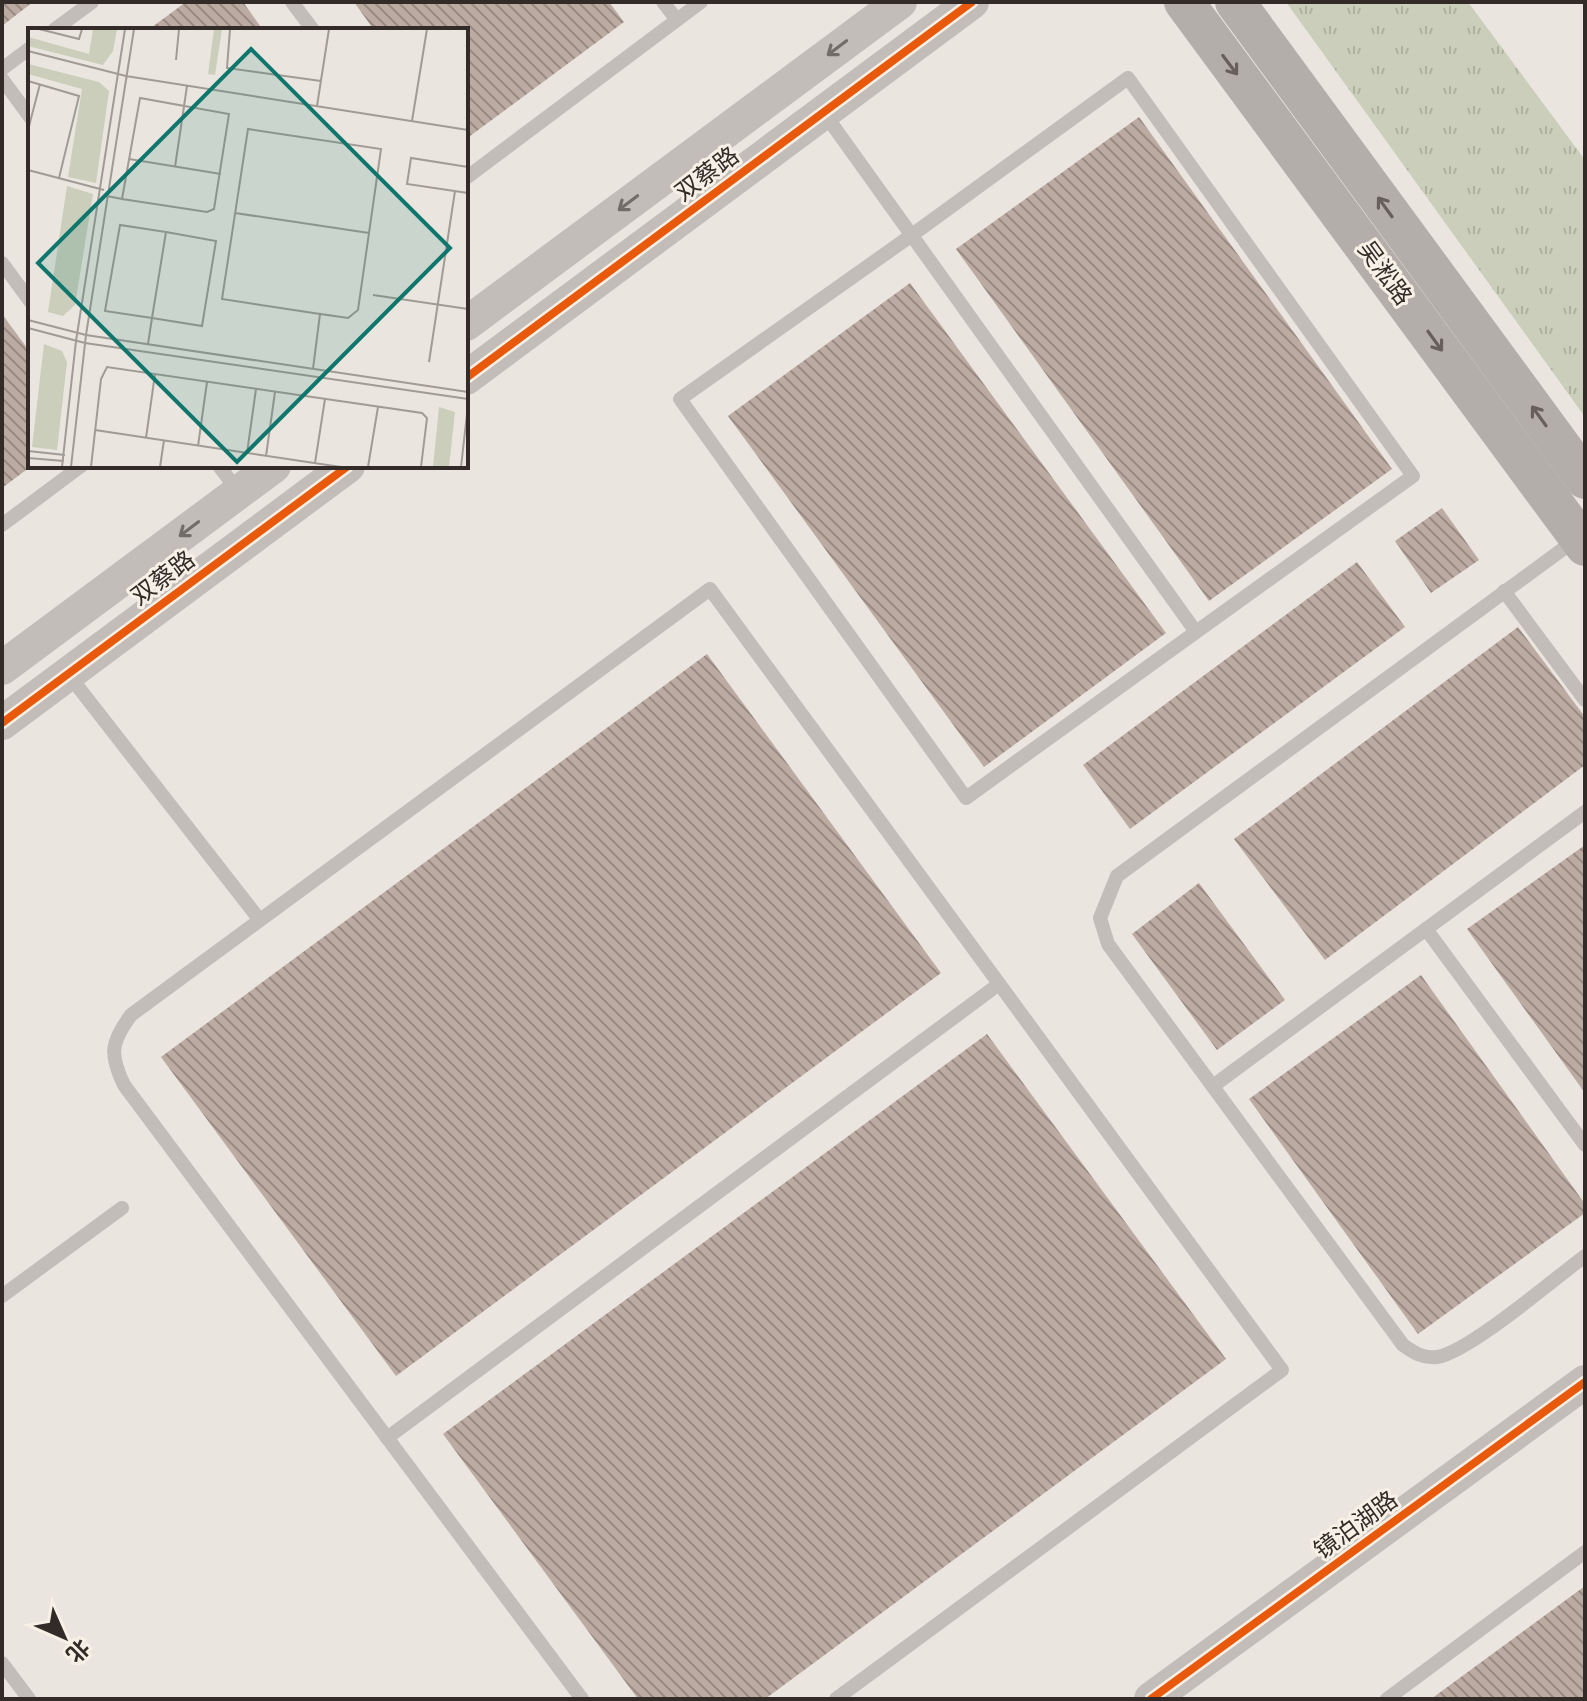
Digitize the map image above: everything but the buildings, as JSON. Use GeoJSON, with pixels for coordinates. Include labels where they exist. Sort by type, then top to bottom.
{"type":"FeatureCollection","features":[{"type":"Feature","properties":{"kind":"main road","name":"吴淞路"},"geometry":{"type":"LineString","coordinates":[[1184,2],[1582,542]]}},
{"type":"Feature","properties":{"kind":"main road","name":"吴淞路"},"geometry":{"type":"LineString","coordinates":[[1235,2],[1585,479]]}},
{"type":"Feature","properties":{"kind":"street","name":"双蔡路"},"geometry":{"type":"LineString","coordinates":[[468,323],[900,2]]}},
{"type":"Feature","properties":{"kind":"street","name":"双蔡路"},"geometry":{"type":"LineString","coordinates":[[468,377],[972,2]]}},
{"type":"Feature","properties":{"kind":"street","name":"双蔡路"},"geometry":{"type":"LineString","coordinates":[[2,668],[229,479],[267,468]]}},
{"type":"Feature","properties":{"kind":"street","name":"双蔡路"},"geometry":{"type":"LineString","coordinates":[[2,723],[345,468]]}},
{"type":"Feature","properties":{"kind":"street","name":"镜泊湖路"},"geometry":{"type":"LineString","coordinates":[[1151,1699],[1585,1382]]}},
{"type":"Feature","properties":{"kind":"lane"},"geometry":{"type":"LineString","coordinates":[[57,28],[91,2]]}},
{"type":"Feature","properties":{"kind":"lane"},"geometry":{"type":"LineString","coordinates":[[292,2],[312,28]]}},
{"type":"Feature","properties":{"kind":"lane"},"geometry":{"type":"LineString","coordinates":[[663,2],[677,20]]}},
{"type":"Feature","properties":{"kind":"lane"},"geometry":{"type":"LineString","coordinates":[[468,177],[701,2]]}},
{"type":"Feature","properties":{"kind":"lane"},"geometry":{"type":"LineString","coordinates":[[2,69],[28,50]]}},
{"type":"Feature","properties":{"kind":"lane"},"geometry":{"type":"LineString","coordinates":[[1128,78],[1413,476],[1196,632],[966,798],[680,399],[1128,78]]}},
{"type":"Feature","properties":{"kind":"lane"},"geometry":{"type":"LineString","coordinates":[[2,79],[28,114]]}},
{"type":"Feature","properties":{"kind":"lane"},"geometry":{"type":"LineString","coordinates":[[823,112],[1196,632]]}},
{"type":"Feature","properties":{"kind":"lane"},"geometry":{"type":"LineString","coordinates":[[2,263],[28,298]]}},
{"type":"Feature","properties":{"kind":"lane"},"geometry":{"type":"LineString","coordinates":[[2,525],[78,468]]}},
{"type":"Feature","properties":{"kind":"lane"},"geometry":{"type":"LineString","coordinates":[[1582,542],[1504,591],[1117,876],[1100,918],[1108,944],[1403,1345],[1419,1356],[1436,1357],[1466,1345],[1585,1256]]}},
{"type":"Feature","properties":{"kind":"lane"},"geometry":{"type":"LineString","coordinates":[[582,1699],[124,1085],[113,1063],[116,1036],[131,1015],[710,589],[1282,1370],[836,1699]]}},
{"type":"Feature","properties":{"kind":"lane"},"geometry":{"type":"LineString","coordinates":[[1504,591],[1585,700]]}},
{"type":"Feature","properties":{"kind":"lane"},"geometry":{"type":"LineString","coordinates":[[68,674],[259,919]]}},
{"type":"Feature","properties":{"kind":"lane"},"geometry":{"type":"LineString","coordinates":[[1213,1086],[1585,812]]}},
{"type":"Feature","properties":{"kind":"lane"},"geometry":{"type":"LineString","coordinates":[[1426,929],[1585,1145]]}},
{"type":"Feature","properties":{"kind":"lane"},"geometry":{"type":"LineString","coordinates":[[387,1438],[999,984]]}},
{"type":"Feature","properties":{"kind":"lane"},"geometry":{"type":"LineString","coordinates":[[2,1296],[122,1208]]}},
{"type":"Feature","properties":{"kind":"lane"},"geometry":{"type":"LineString","coordinates":[[1387,1699],[1585,1552]]}},
{"type":"Feature","properties":{"kind":"lane"},"geometry":{"type":"LineString","coordinates":[[2,1663],[29,1699]]}},
{"type":"Feature","properties":{"kind":"green space"},"geometry":{"type":"Polygon","coordinates":[[[1286,2],[1468,2],[1585,160],[1585,417],[1286,2]]]}},
{"type":"Feature","properties":{"kind":"cycle path"},"geometry":{"type":"LineString","coordinates":[[468,377],[972,2]]}},
{"type":"Feature","properties":{"kind":"cycle path"},"geometry":{"type":"LineString","coordinates":[[2,723],[345,468]]}},
{"type":"Feature","properties":{"kind":"cycle path"},"geometry":{"type":"LineString","coordinates":[[1151,1699],[1585,1382]]}}]}
